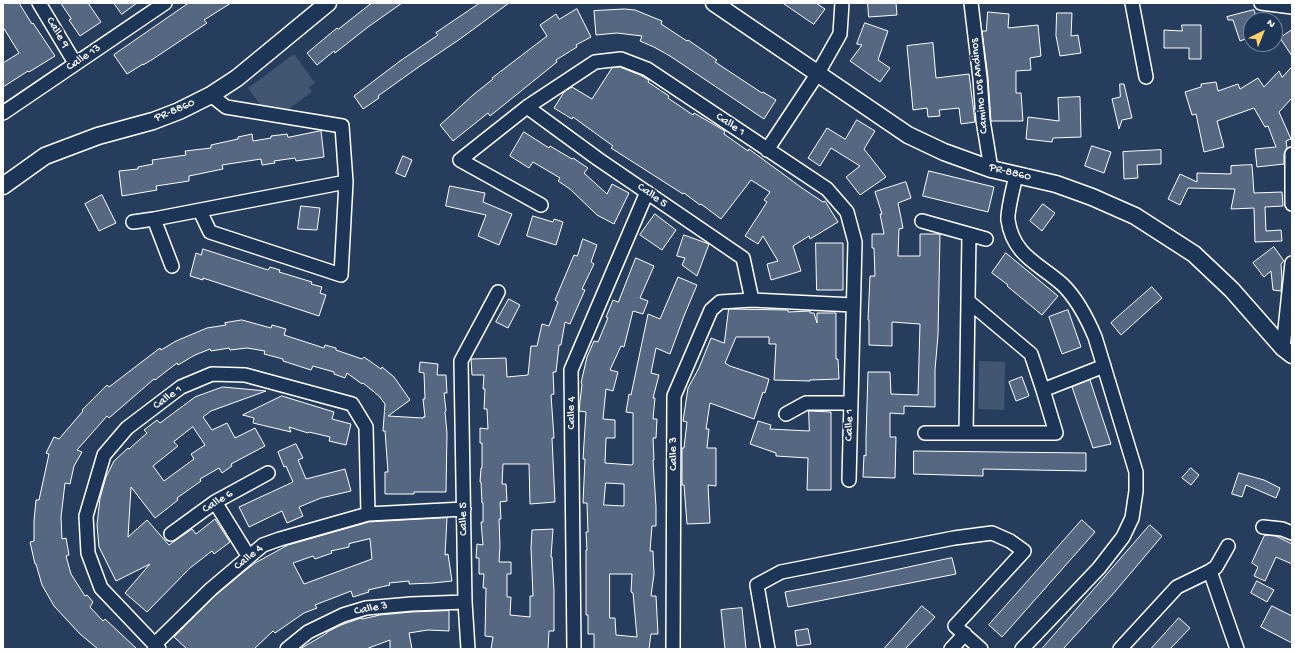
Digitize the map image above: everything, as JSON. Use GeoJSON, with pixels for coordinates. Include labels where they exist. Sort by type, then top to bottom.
{"type":"FeatureCollection","features":[{"type":"Feature","properties":{"kind":"street","name":"Calle 9"},"geometry":{"type":"LineString","coordinates":[[39,3],[75,64]]}},
{"type":"Feature","properties":{"kind":"street","name":"PR-8860"},"geometry":{"type":"LineString","coordinates":[[3,186],[45,156],[98,136],[153,121],[180,111],[211,95],[237,78],[328,3]]}},
{"type":"Feature","properties":{"kind":"street","name":"PR-8860"},"geometry":{"type":"LineString","coordinates":[[714,3],[908,135],[944,152],[991,169],[1056,184],[1099,200],[1135,216],[1194,254],[1232,290],[1288,352]]}},
{"type":"Feature","properties":{"kind":"street"},"geometry":{"type":"LineString","coordinates":[[768,150],[818,73],[840,34],[842,3]]}},
{"type":"Feature","properties":{"kind":"street","name":"Camino Los Andinos"},"geometry":{"type":"LineString","coordinates":[[971,3],[980,78],[983,120],[991,169]]}},
{"type":"Feature","properties":{"kind":"street"},"geometry":{"type":"LineString","coordinates":[[1132,3],[1146,77]]}},
{"type":"Feature","properties":{"kind":"street"},"geometry":{"type":"LineString","coordinates":[[1261,3],[1292,7]]}},
{"type":"Feature","properties":{"kind":"street","name":"Calle 13"},"geometry":{"type":"LineString","coordinates":[[3,113],[160,4]]}},
{"type":"Feature","properties":{"kind":"street","name":"Calle 1"},"geometry":{"type":"LineString","coordinates":[[541,205],[460,160],[527,107],[595,62],[620,58],[647,69],[827,190],[847,212],[855,242],[849,480]]}},
{"type":"Feature","properties":{"kind":"street"},"geometry":{"type":"LineString","coordinates":[[200,211],[210,232],[341,275],[346,182],[342,126],[226,107],[211,95]]}},
{"type":"Feature","properties":{"kind":"street","name":"Calle 5"},"geometry":{"type":"LineString","coordinates":[[527,107],[743,258],[752,300]]}},
{"type":"Feature","properties":{"kind":"street"},"geometry":{"type":"LineString","coordinates":[[1292,154],[1292,204]]}},
{"type":"Feature","properties":{"kind":"street"},"geometry":{"type":"LineString","coordinates":[[1016,175],[1007,218],[1012,236],[1025,256],[1063,285],[1075,299],[1087,318],[1095,337],[1136,472],[1136,491],[1132,518],[1122,537],[1099,568],[1022,649]]}},
{"type":"Feature","properties":{"kind":"street"},"geometry":{"type":"LineString","coordinates":[[133,222],[200,211],[346,182]]}},
{"type":"Feature","properties":{"kind":"street","name":"Calle 4"},"geometry":{"type":"LineString","coordinates":[[574,649],[571,370],[647,192]]}},
{"type":"Feature","properties":{"kind":"street"},"geometry":{"type":"LineString","coordinates":[[154,219],[172,266]]}},
{"type":"Feature","properties":{"kind":"street"},"geometry":{"type":"LineString","coordinates":[[922,221],[986,239]]}},
{"type":"Feature","properties":{"kind":"street"},"geometry":{"type":"LineString","coordinates":[[966,433],[969,234]]}},
{"type":"Feature","properties":{"kind":"street"},"geometry":{"type":"LineString","coordinates":[[1288,352],[1292,263]]}},
{"type":"Feature","properties":{"kind":"street","name":"Calle 5"},"geometry":{"type":"LineString","coordinates":[[468,649],[465,602],[461,361],[498,292]]}},
{"type":"Feature","properties":{"kind":"street","name":"Calle 3"},"geometry":{"type":"LineString","coordinates":[[673,649],[674,396],[711,310],[720,302],[752,300],[853,305]]}},
{"type":"Feature","properties":{"kind":"street"},"geometry":{"type":"LineString","coordinates":[[925,433],[1056,433],[1031,354],[968,301]]}},
{"type":"Feature","properties":{"kind":"street"},"geometry":{"type":"LineString","coordinates":[[1043,390],[1104,366]]}},
{"type":"Feature","properties":{"kind":"street","name":"Calle 1"},"geometry":{"type":"LineString","coordinates":[[157,647],[101,588],[88,553],[86,516],[104,455],[127,428],[181,387],[212,374],[245,375],[352,404],[366,427],[368,514]]}},
{"type":"Feature","properties":{"kind":"street"},"geometry":{"type":"LineString","coordinates":[[786,414],[806,403],[851,403]]}},
{"type":"Feature","properties":{"kind":"street","name":"Calle 6"},"geometry":{"type":"LineString","coordinates":[[171,534],[215,502],[268,473]]}},
{"type":"Feature","properties":{"kind":"street"},"geometry":{"type":"LineString","coordinates":[[215,502],[249,556]]}},
{"type":"Feature","properties":{"kind":"street","name":"Calle 4"},"geometry":{"type":"LineString","coordinates":[[157,647],[172,628],[211,589],[263,545],[280,538],[368,514],[464,509]]}},
{"type":"Feature","properties":{"kind":"street"},"geometry":{"type":"LineString","coordinates":[[1263,527],[1282,528],[1292,533]]}},
{"type":"Feature","properties":{"kind":"street"},"geometry":{"type":"LineString","coordinates":[[768,649],[757,585],[780,572],[954,538],[992,533],[1010,540],[1024,551],[955,626],[981,649]]}},
{"type":"Feature","properties":{"kind":"street"},"geometry":{"type":"LineString","coordinates":[[1120,649],[1177,587],[1216,567],[1228,546]]}},
{"type":"Feature","properties":{"kind":"street"},"geometry":{"type":"LineString","coordinates":[[1210,571],[1237,649]]}},
{"type":"Feature","properties":{"kind":"street","name":"Calle 3"},"geometry":{"type":"LineString","coordinates":[[288,649],[308,632],[344,615],[366,608],[411,604],[465,602]]}},
{"type":"Feature","properties":{"kind":"street"},"geometry":{"type":"LineString","coordinates":[[951,649],[965,634]]}},
{"type":"Feature","properties":{"kind":"shaded area"},"geometry":{"type":"Polygon","coordinates":[[[294,54],[315,83],[309,87],[312,92],[279,116],[268,115],[248,88],[294,54]]]}},
{"type":"Feature","properties":{"kind":"shaded area"},"geometry":{"type":"Polygon","coordinates":[[[979,361],[1005,362],[1004,410],[978,409],[979,361]]]}},
{"type":"Feature","properties":{"kind":"building"},"geometry":{"type":"Polygon","coordinates":[[[3,3],[19,3],[55,56],[3,87],[3,63],[19,53],[3,27],[3,3]]]}},
{"type":"Feature","properties":{"kind":"building"},"geometry":{"type":"Polygon","coordinates":[[[61,3],[88,3],[101,22],[80,36],[69,20],[71,19],[61,3]]]}},
{"type":"Feature","properties":{"kind":"building"},"geometry":{"type":"Polygon","coordinates":[[[114,3],[137,3],[122,14],[114,3]]]}},
{"type":"Feature","properties":{"kind":"building"},"geometry":{"type":"Polygon","coordinates":[[[189,3],[231,3],[204,20],[207,23],[153,59],[127,74],[114,55],[189,3]]]}},
{"type":"Feature","properties":{"kind":"building"},"geometry":{"type":"Polygon","coordinates":[[[372,3],[402,3],[335,53],[334,51],[317,65],[307,53],[337,28],[338,29],[372,3]]]}},
{"type":"Feature","properties":{"kind":"building"},"geometry":{"type":"Polygon","coordinates":[[[480,3],[509,3],[378,96],[379,98],[363,109],[354,96],[400,61],[438,35],[436,33],[480,3]]]}},
{"type":"Feature","properties":{"kind":"building"},"geometry":{"type":"Polygon","coordinates":[[[783,3],[816,3],[825,9],[814,24],[783,3]]]}},
{"type":"Feature","properties":{"kind":"building"},"geometry":{"type":"Polygon","coordinates":[[[868,3],[896,3],[897,15],[869,17],[868,3]]]}},
{"type":"Feature","properties":{"kind":"building"},"geometry":{"type":"Polygon","coordinates":[[[577,9],[591,37],[576,45],[577,47],[556,60],[557,62],[490,116],[488,113],[453,141],[440,125],[493,79],[492,78],[547,36],[540,25],[556,14],[559,19],[577,9]]]}},
{"type":"Feature","properties":{"kind":"building"},"geometry":{"type":"Polygon","coordinates":[[[625,9],[635,10],[662,21],[661,24],[717,60],[715,62],[762,93],[763,92],[776,100],[764,119],[670,56],[640,41],[642,36],[617,33],[596,35],[594,11],[625,9]]]}},
{"type":"Feature","properties":{"kind":"building"},"geometry":{"type":"Polygon","coordinates":[[[988,12],[1009,14],[1008,28],[1038,25],[1041,56],[1030,58],[1031,70],[1016,71],[1016,93],[1021,93],[1023,121],[991,121],[988,77],[982,31],[986,31],[988,12]]]}},
{"type":"Feature","properties":{"kind":"building"},"geometry":{"type":"Polygon","coordinates":[[[1057,13],[1072,13],[1071,36],[1078,35],[1081,53],[1060,56],[1056,36],[1057,13]]]}},
{"type":"Feature","properties":{"kind":"building"},"geometry":{"type":"Polygon","coordinates":[[[1243,13],[1243,40],[1240,41],[1233,20],[1228,20],[1227,17],[1243,13]]]}},
{"type":"Feature","properties":{"kind":"building"},"geometry":{"type":"Polygon","coordinates":[[[865,23],[888,31],[878,60],[890,68],[880,82],[850,61],[862,45],[857,44],[865,23]]]}},
{"type":"Feature","properties":{"kind":"building"},"geometry":{"type":"Polygon","coordinates":[[[1182,25],[1201,25],[1201,59],[1189,59],[1189,48],[1164,48],[1164,30],[1182,31],[1182,25]]]}},
{"type":"Feature","properties":{"kind":"building"},"geometry":{"type":"Polygon","coordinates":[[[1292,30],[1292,56],[1283,42],[1283,36],[1292,30]]]}},
{"type":"Feature","properties":{"kind":"building"},"geometry":{"type":"Polygon","coordinates":[[[933,43],[936,78],[969,74],[975,122],[961,124],[959,108],[939,110],[940,116],[928,117],[927,108],[913,110],[907,46],[933,43]]]}},
{"type":"Feature","properties":{"kind":"building"},"geometry":{"type":"Polygon","coordinates":[[[620,67],[649,80],[648,82],[669,96],[668,98],[693,115],[694,113],[725,131],[724,134],[748,151],[749,149],[802,188],[823,202],[825,201],[838,222],[810,239],[809,236],[793,246],[801,271],[771,280],[767,264],[778,261],[763,236],[758,244],[745,236],[767,202],[764,200],[770,192],[751,180],[721,219],[684,193],[683,194],[611,148],[613,146],[573,117],[572,119],[554,108],[564,92],[572,87],[592,99],[612,68],[620,67]]]}},
{"type":"Feature","properties":{"kind":"building"},"geometry":{"type":"Polygon","coordinates":[[[1292,67],[1292,98],[1279,112],[1291,139],[1286,141],[1287,148],[1284,154],[1284,164],[1257,167],[1255,149],[1276,147],[1268,126],[1265,127],[1254,108],[1217,121],[1224,147],[1204,152],[1196,114],[1192,115],[1185,92],[1201,87],[1201,84],[1216,82],[1218,91],[1238,84],[1240,89],[1258,78],[1264,87],[1279,71],[1282,77],[1292,67]]]}},
{"type":"Feature","properties":{"kind":"building"},"geometry":{"type":"Polygon","coordinates":[[[1120,84],[1124,84],[1132,118],[1122,120],[1119,129],[1112,99],[1120,97],[1120,84]]]}},
{"type":"Feature","properties":{"kind":"building"},"geometry":{"type":"Polygon","coordinates":[[[1080,97],[1081,137],[1053,138],[1052,142],[1026,139],[1028,117],[1059,121],[1058,98],[1080,97]]]}},
{"type":"Feature","properties":{"kind":"building"},"geometry":{"type":"Polygon","coordinates":[[[857,120],[875,131],[864,149],[886,177],[860,195],[846,177],[860,166],[831,148],[820,166],[808,158],[827,128],[845,139],[857,120]]]}},
{"type":"Feature","properties":{"kind":"building"},"geometry":{"type":"Polygon","coordinates":[[[321,131],[324,157],[296,161],[295,158],[274,161],[275,163],[262,165],[261,159],[222,165],[223,169],[189,176],[189,181],[156,186],[157,190],[122,196],[119,171],[138,169],[138,167],[153,164],[152,160],[186,155],[185,151],[211,148],[211,145],[238,139],[238,137],[252,134],[253,141],[271,138],[271,136],[287,134],[288,137],[321,131]]]}},
{"type":"Feature","properties":{"kind":"building"},"geometry":{"type":"Polygon","coordinates":[[[524,132],[549,148],[550,146],[588,168],[584,173],[607,194],[612,184],[629,193],[614,224],[597,215],[570,189],[558,181],[560,178],[533,162],[529,168],[510,156],[524,132]]]}},
{"type":"Feature","properties":{"kind":"building"},"geometry":{"type":"Polygon","coordinates":[[[1092,146],[1111,152],[1104,173],[1085,166],[1092,146]]]}},
{"type":"Feature","properties":{"kind":"building"},"geometry":{"type":"Polygon","coordinates":[[[1161,150],[1161,164],[1137,165],[1138,178],[1124,179],[1123,152],[1161,150]]]}},
{"type":"Feature","properties":{"kind":"building"},"geometry":{"type":"Polygon","coordinates":[[[403,156],[412,160],[405,177],[396,173],[403,156]]]}},
{"type":"Feature","properties":{"kind":"building"},"geometry":{"type":"Polygon","coordinates":[[[1252,165],[1254,193],[1282,192],[1283,206],[1265,207],[1266,231],[1281,230],[1282,241],[1255,242],[1254,208],[1231,209],[1235,189],[1188,188],[1180,205],[1168,199],[1180,174],[1197,182],[1197,173],[1231,174],[1231,166],[1252,165]]]}},
{"type":"Feature","properties":{"kind":"building"},"geometry":{"type":"Polygon","coordinates":[[[929,171],[994,187],[988,212],[923,196],[929,171]]]}},
{"type":"Feature","properties":{"kind":"building"},"geometry":{"type":"Polygon","coordinates":[[[906,182],[911,198],[898,203],[903,228],[899,229],[898,256],[920,256],[920,234],[940,234],[935,407],[904,406],[904,414],[890,413],[890,437],[896,437],[895,478],[863,477],[864,455],[866,456],[868,372],[890,372],[891,394],[918,395],[920,324],[892,322],[892,346],[869,345],[868,320],[870,276],[875,276],[872,234],[884,234],[880,214],[882,214],[875,192],[906,182]]]}},
{"type":"Feature","properties":{"kind":"building"},"geometry":{"type":"Polygon","coordinates":[[[450,186],[485,193],[483,202],[512,214],[499,245],[478,236],[486,215],[446,206],[450,186]]]}},
{"type":"Feature","properties":{"kind":"building"},"geometry":{"type":"Polygon","coordinates":[[[102,195],[116,223],[99,231],[85,204],[102,195]]]}},
{"type":"Feature","properties":{"kind":"building"},"geometry":{"type":"Polygon","coordinates":[[[1043,204],[1055,213],[1042,231],[1030,221],[1043,204]]]}},
{"type":"Feature","properties":{"kind":"building"},"geometry":{"type":"Polygon","coordinates":[[[301,206],[320,208],[317,230],[298,229],[301,206]]]}},
{"type":"Feature","properties":{"kind":"building"},"geometry":{"type":"Polygon","coordinates":[[[655,214],[676,230],[662,250],[640,235],[655,214]]]}},
{"type":"Feature","properties":{"kind":"building"},"geometry":{"type":"Polygon","coordinates":[[[533,216],[553,222],[554,219],[563,222],[556,245],[527,236],[533,216]]]}},
{"type":"Feature","properties":{"kind":"building"},"geometry":{"type":"Polygon","coordinates":[[[684,235],[709,244],[697,276],[682,265],[685,258],[677,256],[684,235]]]}},
{"type":"Feature","properties":{"kind":"building"},"geometry":{"type":"Polygon","coordinates":[[[583,239],[597,245],[591,262],[594,264],[582,289],[585,290],[570,324],[565,322],[561,345],[559,345],[556,372],[553,372],[554,394],[551,395],[554,438],[552,438],[555,502],[530,504],[529,464],[503,464],[502,484],[506,484],[507,501],[500,502],[501,519],[499,519],[499,562],[511,562],[511,574],[507,574],[507,597],[511,597],[510,615],[530,617],[530,596],[533,596],[531,548],[532,530],[553,529],[551,557],[554,590],[554,631],[549,631],[548,649],[491,649],[493,637],[485,636],[486,588],[483,588],[484,574],[479,574],[479,558],[476,558],[477,544],[483,545],[481,522],[483,522],[483,503],[480,482],[482,468],[482,443],[480,443],[480,428],[488,429],[487,409],[484,409],[484,375],[472,375],[471,359],[506,358],[507,377],[528,375],[531,346],[537,346],[542,324],[549,326],[558,302],[555,300],[574,255],[577,256],[583,239]]]}},
{"type":"Feature","properties":{"kind":"building"},"geometry":{"type":"Polygon","coordinates":[[[816,243],[843,243],[843,290],[817,290],[816,243]]]}},
{"type":"Feature","properties":{"kind":"building"},"geometry":{"type":"Polygon","coordinates":[[[1274,247],[1284,261],[1281,264],[1281,291],[1273,290],[1271,271],[1264,277],[1253,263],[1274,247]]]}},
{"type":"Feature","properties":{"kind":"building"},"geometry":{"type":"Polygon","coordinates":[[[203,249],[268,270],[270,267],[280,270],[279,272],[312,282],[311,284],[322,287],[320,293],[326,295],[319,316],[203,278],[203,280],[190,276],[196,253],[201,255],[203,249]]]}},
{"type":"Feature","properties":{"kind":"building"},"geometry":{"type":"Polygon","coordinates":[[[1006,253],[1058,296],[1042,315],[992,273],[1006,253]]]}},
{"type":"Feature","properties":{"kind":"building"},"geometry":{"type":"Polygon","coordinates":[[[636,258],[654,266],[640,298],[648,301],[643,314],[633,311],[624,347],[621,346],[610,370],[618,372],[613,391],[606,389],[603,419],[615,420],[615,438],[606,438],[605,463],[632,465],[633,413],[626,412],[648,314],[660,319],[678,277],[697,285],[670,354],[656,348],[651,373],[659,375],[653,398],[655,398],[653,419],[657,419],[656,438],[653,438],[656,526],[652,526],[650,551],[653,551],[654,574],[651,596],[656,596],[658,634],[651,634],[649,649],[594,649],[594,634],[588,634],[588,615],[586,615],[586,532],[588,532],[587,503],[583,503],[585,459],[583,459],[586,412],[579,411],[581,383],[587,357],[594,341],[598,342],[608,318],[606,317],[613,300],[618,302],[636,258]],[[606,483],[604,505],[624,506],[624,484],[606,483]],[[610,574],[610,618],[615,618],[616,635],[637,637],[633,593],[631,592],[632,574],[610,574]]]}},
{"type":"Feature","properties":{"kind":"building"},"geometry":{"type":"Polygon","coordinates":[[[1152,287],[1162,298],[1121,335],[1111,323],[1152,287]]]}},
{"type":"Feature","properties":{"kind":"building"},"geometry":{"type":"Polygon","coordinates":[[[509,299],[520,305],[508,328],[496,322],[509,299]]]}},
{"type":"Feature","properties":{"kind":"building"},"geometry":{"type":"Polygon","coordinates":[[[729,309],[788,310],[788,312],[810,311],[810,313],[814,313],[817,323],[817,313],[836,313],[836,359],[838,359],[839,379],[810,381],[774,380],[776,344],[769,344],[769,337],[736,337],[725,363],[769,379],[754,419],[710,403],[706,429],[709,429],[707,448],[716,448],[716,486],[708,485],[710,523],[687,524],[684,485],[682,485],[682,448],[684,448],[687,422],[683,421],[688,388],[699,368],[711,338],[724,343],[729,309]]]}},
{"type":"Feature","properties":{"kind":"building"},"geometry":{"type":"Polygon","coordinates":[[[1068,310],[1081,347],[1062,354],[1049,317],[1068,310]]]}},
{"type":"Feature","properties":{"kind":"building"},"geometry":{"type":"Polygon","coordinates":[[[242,320],[271,328],[272,325],[286,329],[284,335],[324,348],[325,345],[336,348],[336,350],[362,359],[364,357],[381,369],[382,367],[394,377],[410,400],[388,416],[425,417],[423,399],[425,399],[424,373],[419,372],[420,362],[438,364],[437,375],[446,375],[447,393],[444,393],[447,433],[446,492],[385,494],[385,472],[388,472],[385,431],[383,431],[385,404],[379,396],[363,383],[362,384],[347,373],[345,378],[334,374],[334,372],[313,366],[311,370],[283,361],[283,359],[264,354],[265,351],[247,348],[230,350],[229,348],[211,351],[210,349],[195,355],[178,365],[177,363],[155,380],[154,379],[109,418],[107,416],[77,450],[82,452],[74,466],[70,484],[65,483],[61,517],[62,539],[66,538],[69,555],[66,556],[71,574],[85,596],[87,595],[93,602],[90,607],[103,621],[105,619],[137,649],[98,649],[80,634],[54,606],[42,585],[35,564],[30,542],[34,541],[36,500],[39,500],[49,454],[46,453],[54,437],[59,439],[83,411],[82,410],[107,385],[109,387],[160,348],[161,350],[176,341],[207,328],[226,325],[225,323],[242,320]]]}},
{"type":"Feature","properties":{"kind":"building"},"geometry":{"type":"Polygon","coordinates":[[[1022,377],[1029,396],[1016,401],[1009,382],[1022,377]]]}},
{"type":"Feature","properties":{"kind":"building"},"geometry":{"type":"Polygon","coordinates":[[[1090,380],[1111,444],[1093,448],[1072,387],[1090,380]]]}},
{"type":"Feature","properties":{"kind":"building"},"geometry":{"type":"Polygon","coordinates":[[[223,387],[266,391],[211,411],[203,417],[212,430],[227,423],[235,438],[255,428],[265,446],[231,464],[232,466],[222,473],[219,468],[200,479],[201,481],[177,498],[178,500],[155,518],[131,487],[128,537],[147,520],[169,545],[192,529],[196,534],[215,519],[230,542],[214,554],[212,551],[190,568],[147,612],[125,593],[150,564],[116,581],[99,547],[97,525],[100,498],[106,477],[114,461],[147,433],[144,430],[157,420],[160,423],[195,397],[223,387]],[[193,427],[174,442],[178,446],[153,466],[164,481],[194,459],[191,454],[205,445],[193,427]]]}},
{"type":"Feature","properties":{"kind":"building"},"geometry":{"type":"Polygon","coordinates":[[[282,396],[334,412],[332,419],[351,424],[346,445],[329,441],[330,437],[308,433],[289,427],[291,432],[253,423],[254,418],[243,415],[282,396]]]}},
{"type":"Feature","properties":{"kind":"building"},"geometry":{"type":"Polygon","coordinates":[[[809,411],[831,412],[831,490],[807,490],[808,458],[776,456],[776,453],[750,444],[758,421],[771,425],[770,429],[809,431],[809,411]]]}},
{"type":"Feature","properties":{"kind":"building"},"geometry":{"type":"Polygon","coordinates":[[[296,444],[303,458],[298,460],[306,479],[345,469],[351,491],[321,498],[299,507],[303,516],[287,523],[282,511],[249,527],[239,507],[293,482],[286,466],[284,467],[278,452],[296,444]]]}},
{"type":"Feature","properties":{"kind":"building"},"geometry":{"type":"Polygon","coordinates":[[[914,451],[1086,453],[1086,471],[983,469],[983,476],[914,474],[914,451]]]}},
{"type":"Feature","properties":{"kind":"building"},"geometry":{"type":"Polygon","coordinates":[[[1191,468],[1199,475],[1191,485],[1182,478],[1191,468]]]}},
{"type":"Feature","properties":{"kind":"building"},"geometry":{"type":"Polygon","coordinates":[[[1239,473],[1264,480],[1280,488],[1276,498],[1246,485],[1242,497],[1232,494],[1239,473]]]}},
{"type":"Feature","properties":{"kind":"building"},"geometry":{"type":"Polygon","coordinates":[[[447,518],[445,555],[448,554],[452,581],[409,584],[409,581],[389,583],[390,585],[368,590],[369,592],[353,597],[351,591],[315,605],[317,608],[304,613],[275,633],[273,631],[254,649],[187,649],[174,637],[216,595],[255,563],[288,545],[369,522],[447,518]],[[370,539],[349,544],[349,547],[331,551],[332,553],[315,559],[313,556],[293,563],[304,584],[372,559],[370,539]]]}},
{"type":"Feature","properties":{"kind":"building"},"geometry":{"type":"Polygon","coordinates":[[[1082,520],[1095,532],[1002,637],[989,625],[1082,520]]]}},
{"type":"Feature","properties":{"kind":"building"},"geometry":{"type":"Polygon","coordinates":[[[1150,525],[1162,536],[1113,594],[1063,649],[1042,649],[1150,525]]]}},
{"type":"Feature","properties":{"kind":"building"},"geometry":{"type":"Polygon","coordinates":[[[1265,535],[1276,536],[1292,544],[1292,564],[1276,557],[1265,581],[1254,576],[1258,567],[1252,563],[1265,535]]]}},
{"type":"Feature","properties":{"kind":"building"},"geometry":{"type":"Polygon","coordinates":[[[952,558],[956,574],[788,607],[785,592],[952,558]]]}},
{"type":"Feature","properties":{"kind":"building"},"geometry":{"type":"Polygon","coordinates":[[[1257,581],[1274,590],[1267,602],[1251,593],[1257,581]]]}},
{"type":"Feature","properties":{"kind":"building"},"geometry":{"type":"Polygon","coordinates":[[[922,606],[935,617],[905,649],[884,649],[922,606]]]}},
{"type":"Feature","properties":{"kind":"building"},"geometry":{"type":"Polygon","coordinates":[[[1272,606],[1292,616],[1292,643],[1261,627],[1272,606]]]}},
{"type":"Feature","properties":{"kind":"building"},"geometry":{"type":"Polygon","coordinates":[[[742,608],[746,649],[725,649],[721,610],[742,608]]]}},
{"type":"Feature","properties":{"kind":"building"},"geometry":{"type":"Polygon","coordinates":[[[449,611],[449,631],[428,630],[409,633],[412,649],[390,649],[390,640],[366,649],[300,649],[327,632],[361,618],[412,612],[449,611]]]}},
{"type":"Feature","properties":{"kind":"building"},"geometry":{"type":"Polygon","coordinates":[[[1179,618],[1190,628],[1170,649],[1151,649],[1179,618]]]}},
{"type":"Feature","properties":{"kind":"building"},"geometry":{"type":"Polygon","coordinates":[[[808,629],[811,644],[797,646],[795,631],[808,629]]]}}]}
